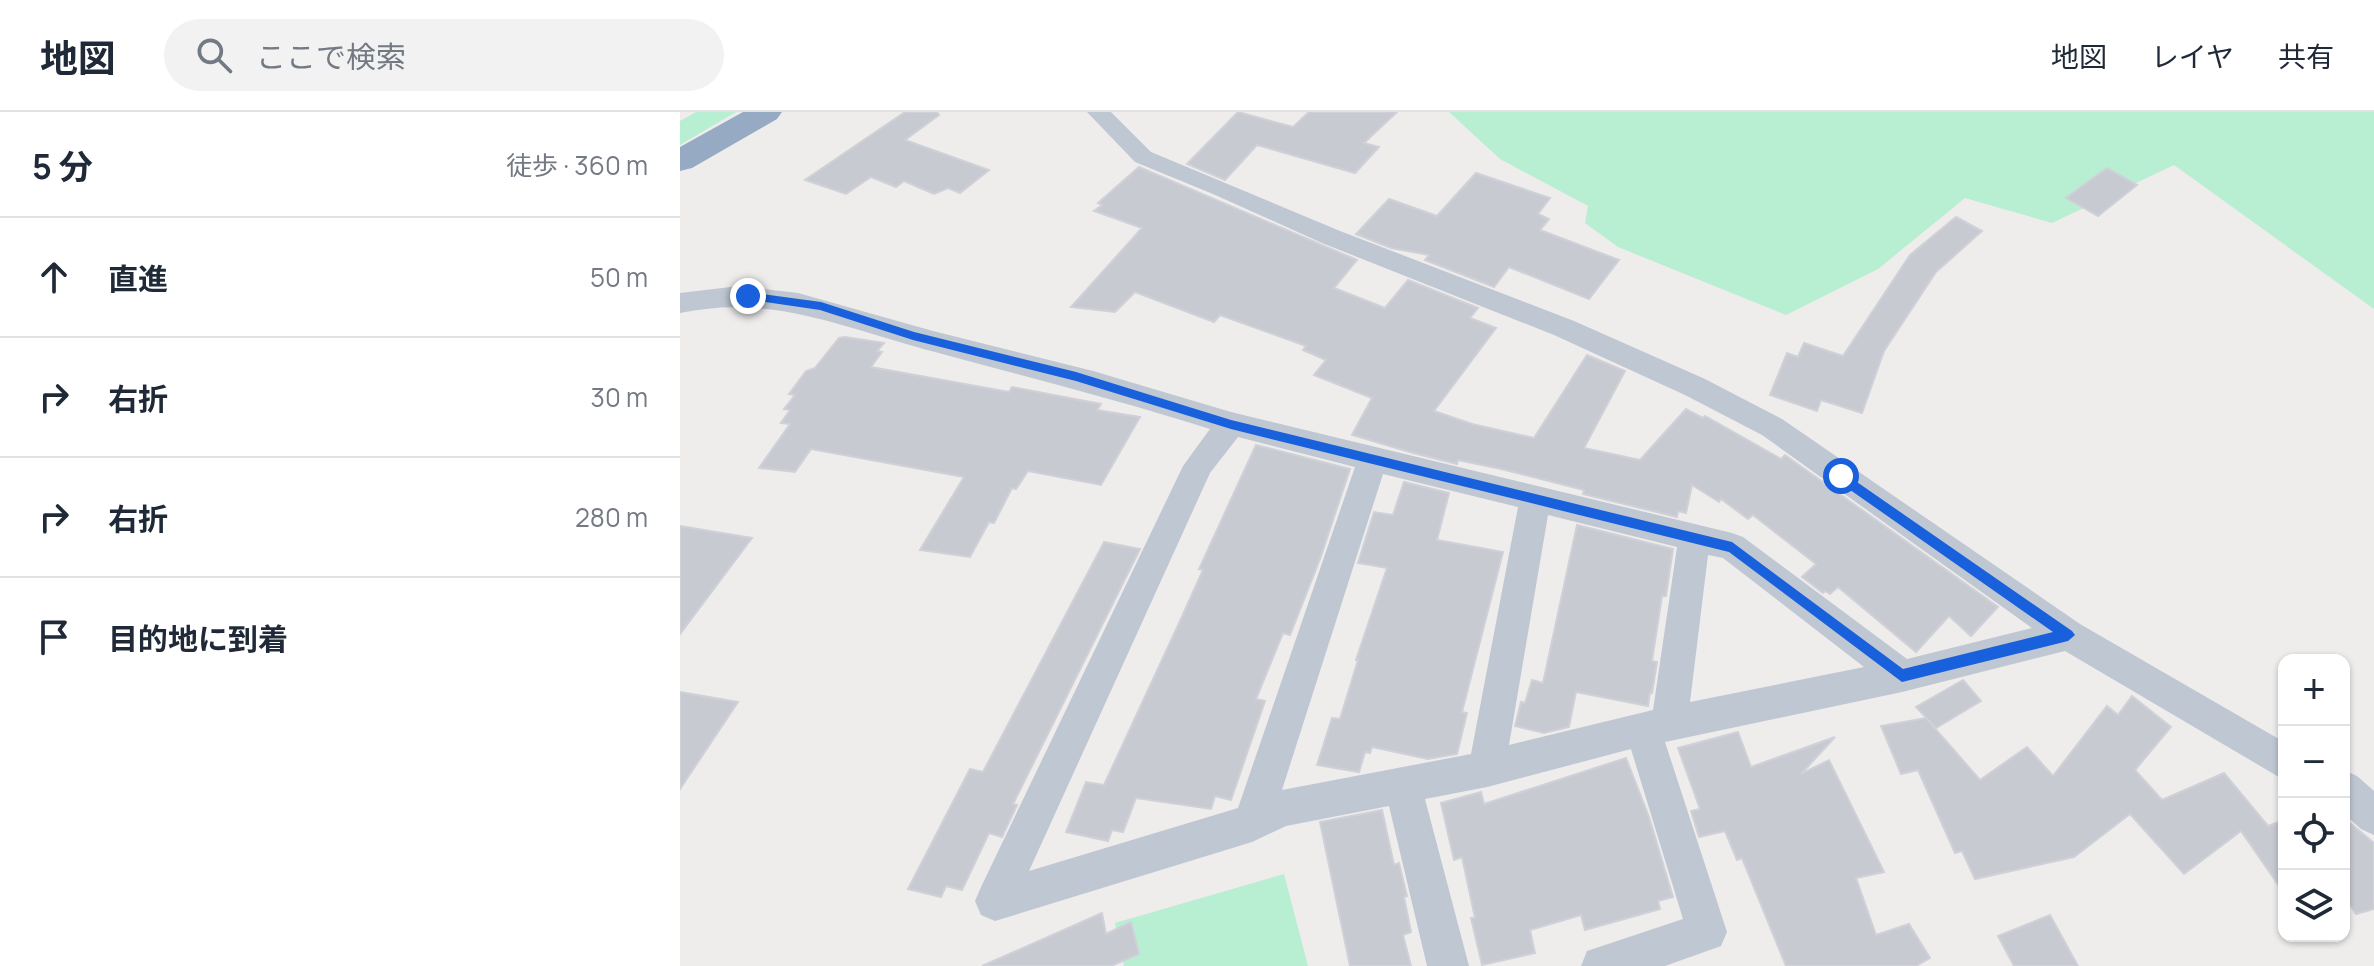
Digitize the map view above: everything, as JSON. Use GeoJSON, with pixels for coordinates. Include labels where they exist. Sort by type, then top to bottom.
{"type":"FeatureCollection","features":[{"type":"Feature","properties":{"kind":"highway"},"geometry":{"type":"LineString","coordinates":[[680,161],[766,112]]}},
{"type":"Feature","properties":{"kind":"street"},"geometry":{"type":"LineString","coordinates":[[1098,112],[1143,157],[1345,242],[1564,328],[1695,387],[1759,421],[2068,635],[2278,758]]}},
{"type":"Feature","properties":{"kind":"street"},"geometry":{"type":"LineString","coordinates":[[680,303],[693,299],[748,296],[821,306],[913,336],[1076,377],[1231,424],[1732,547],[1902,676]]}},
{"type":"Feature","properties":{"kind":"street"},"geometry":{"type":"LineString","coordinates":[[1231,424],[1198,466],[995,901],[1252,823],[1283,808],[1487,769],[1656,727],[1902,676],[2068,635]]}},
{"type":"Feature","properties":{"kind":"street"},"geometry":{"type":"LineString","coordinates":[[1252,823],[1372,461]]}},
{"type":"Feature","properties":{"kind":"street"},"geometry":{"type":"LineString","coordinates":[[1487,769],[1535,500]]}},
{"type":"Feature","properties":{"kind":"street"},"geometry":{"type":"LineString","coordinates":[[1602,966],[1707,932],[1656,727],[1694,538]]}},
{"type":"Feature","properties":{"kind":"street"},"geometry":{"type":"LineString","coordinates":[[1403,787],[1448,966]]}},
{"type":"Feature","properties":{"kind":"green space"},"geometry":{"type":"Polygon","coordinates":[[[696,112],[736,112],[680,145],[680,121],[696,112]]]}},
{"type":"Feature","properties":{"kind":"green space"},"geometry":{"type":"Polygon","coordinates":[[[1449,112],[2374,112],[2374,309],[2174,165],[2052,223],[1965,198],[1878,269],[1786,315],[1618,247],[1585,223],[1588,206],[1500,159],[1449,112]]]}},
{"type":"Feature","properties":{"kind":"green space"},"geometry":{"type":"Polygon","coordinates":[[[1284,874],[1308,966],[1124,966],[1115,923],[1284,874]]]}},
{"type":"Feature","properties":{"kind":"building"},"geometry":{"type":"Polygon","coordinates":[[[905,112],[937,112],[939,115],[905,140],[989,170],[960,193],[948,188],[934,194],[904,181],[896,187],[871,177],[846,194],[805,180],[905,112]]]}},
{"type":"Feature","properties":{"kind":"building"},"geometry":{"type":"Polygon","coordinates":[[[1238,112],[1293,127],[1309,112],[1397,112],[1364,143],[1379,147],[1355,173],[1257,145],[1225,180],[1187,164],[1238,112]]]}},
{"type":"Feature","properties":{"kind":"building"},"geometry":{"type":"Polygon","coordinates":[[[1139,167],[1357,260],[1334,288],[1385,308],[1408,280],[1478,308],[1470,318],[1496,328],[1434,411],[1472,424],[1534,438],[1587,355],[1625,371],[1584,448],[1640,460],[1686,409],[1703,418],[1705,416],[1781,459],[1785,455],[1998,607],[1971,636],[1949,616],[1916,652],[1838,587],[1830,594],[1823,593],[1802,577],[1816,564],[1753,515],[1748,519],[1721,499],[1719,502],[1692,485],[1686,513],[1678,511],[1677,517],[1583,494],[1584,490],[1501,469],[1458,460],[1457,464],[1413,453],[1352,435],[1372,398],[1314,375],[1326,360],[1303,350],[1306,346],[1220,315],[1214,322],[1135,292],[1115,312],[1071,307],[1142,228],[1094,211],[1102,205],[1098,203],[1139,167]]]}},
{"type":"Feature","properties":{"kind":"building"},"geometry":{"type":"Polygon","coordinates":[[[2107,168],[2137,185],[2098,216],[2066,198],[2107,168]]]}},
{"type":"Feature","properties":{"kind":"building"},"geometry":{"type":"Polygon","coordinates":[[[1476,173],[1550,198],[1538,214],[1549,219],[1540,230],[1619,260],[1589,299],[1509,267],[1494,287],[1425,260],[1429,255],[1391,248],[1356,234],[1389,199],[1437,216],[1476,173]]]}},
{"type":"Feature","properties":{"kind":"building"},"geometry":{"type":"Polygon","coordinates":[[[1956,217],[1982,231],[1936,272],[1884,351],[1862,413],[1821,400],[1817,411],[1770,395],[1787,353],[1798,357],[1804,343],[1843,356],[1910,255],[1956,217]]]}},
{"type":"Feature","properties":{"kind":"building"},"geometry":{"type":"Polygon","coordinates":[[[839,338],[884,343],[877,351],[882,352],[871,367],[1009,392],[1012,387],[1101,404],[1097,410],[1140,417],[1101,485],[1028,471],[1016,489],[1012,488],[994,523],[989,522],[970,557],[920,550],[964,477],[811,449],[795,472],[759,468],[790,424],[781,423],[790,410],[784,409],[795,395],[789,394],[806,371],[815,368],[839,338]]]}},
{"type":"Feature","properties":{"kind":"building"},"geometry":{"type":"Polygon","coordinates":[[[1256,445],[1350,469],[1290,635],[1283,633],[1256,699],[1265,701],[1231,800],[1215,796],[1211,809],[1136,798],[1123,832],[1112,830],[1108,841],[1066,832],[1086,782],[1104,785],[1203,570],[1199,569],[1256,445]]]}},
{"type":"Feature","properties":{"kind":"building"},"geometry":{"type":"Polygon","coordinates":[[[1404,482],[1449,493],[1437,540],[1503,552],[1462,712],[1467,713],[1457,754],[1428,759],[1372,747],[1370,753],[1365,752],[1359,772],[1317,765],[1332,718],[1340,719],[1387,568],[1358,563],[1374,512],[1393,515],[1404,482]]]}},
{"type":"Feature","properties":{"kind":"building"},"geometry":{"type":"Polygon","coordinates":[[[1577,525],[1673,549],[1652,661],[1657,662],[1648,706],[1576,692],[1569,727],[1544,733],[1515,726],[1521,702],[1525,703],[1532,680],[1543,683],[1577,525]]]}},
{"type":"Feature","properties":{"kind":"building"},"geometry":{"type":"Polygon","coordinates":[[[680,526],[752,538],[680,634],[680,526]]]}},
{"type":"Feature","properties":{"kind":"building"},"geometry":{"type":"Polygon","coordinates":[[[1104,542],[1140,549],[1013,804],[1017,805],[1002,837],[989,833],[962,890],[946,886],[941,897],[908,889],[970,769],[983,772],[1104,542]]]}},
{"type":"Feature","properties":{"kind":"building"},"geometry":{"type":"Polygon","coordinates":[[[1963,680],[1981,701],[1936,728],[1916,707],[1963,680]]]}},
{"type":"Feature","properties":{"kind":"building"},"geometry":{"type":"Polygon","coordinates":[[[680,692],[738,702],[680,789],[680,692]]]}},
{"type":"Feature","properties":{"kind":"building"},"geometry":{"type":"Polygon","coordinates":[[[2132,696],[2171,727],[2135,770],[2162,800],[2224,773],[2268,826],[2278,822],[2278,884],[2241,831],[2184,874],[2130,814],[2074,857],[1975,879],[1962,851],[1955,853],[1918,770],[1901,774],[1881,726],[1926,718],[1980,780],[2027,747],[2053,776],[2107,706],[2118,715],[2132,696]]]}},
{"type":"Feature","properties":{"kind":"building"},"geometry":{"type":"Polygon","coordinates":[[[1738,732],[1751,767],[1835,737],[1801,774],[1829,760],[1884,872],[1856,878],[1876,935],[1909,924],[1930,958],[1916,966],[1786,966],[1742,858],[1737,860],[1725,831],[1699,837],[1691,811],[1700,809],[1678,748],[1738,732]]]}},
{"type":"Feature","properties":{"kind":"building"},"geometry":{"type":"Polygon","coordinates":[[[1626,758],[1649,817],[1673,897],[1658,901],[1660,909],[1585,930],[1581,915],[1530,930],[1535,953],[1482,965],[1462,857],[1454,860],[1441,803],[1481,792],[1484,804],[1626,758]]]}},
{"type":"Feature","properties":{"kind":"building"},"geometry":{"type":"Polygon","coordinates":[[[1382,810],[1394,865],[1399,863],[1407,896],[1404,897],[1411,932],[1403,935],[1411,966],[1350,966],[1320,822],[1382,810]]]}},
{"type":"Feature","properties":{"kind":"building"},"geometry":{"type":"Polygon","coordinates":[[[2350,823],[2374,843],[2374,909],[2356,914],[2350,905],[2350,823]]]}},
{"type":"Feature","properties":{"kind":"building"},"geometry":{"type":"Polygon","coordinates":[[[1102,913],[1106,934],[1131,922],[1139,954],[1111,966],[982,966],[1102,913]]]}},
{"type":"Feature","properties":{"kind":"building"},"geometry":{"type":"Polygon","coordinates":[[[2050,915],[2078,966],[2014,966],[1998,936],[2050,915]]]}},
{"type":"Feature","properties":{"kind":"route"},"geometry":{"type":"LineString","coordinates":[[748,296],[821,306],[913,336],[1076,377],[1231,424],[1732,547],[1902,676],[2068,635],[1841,476]]}}]}
